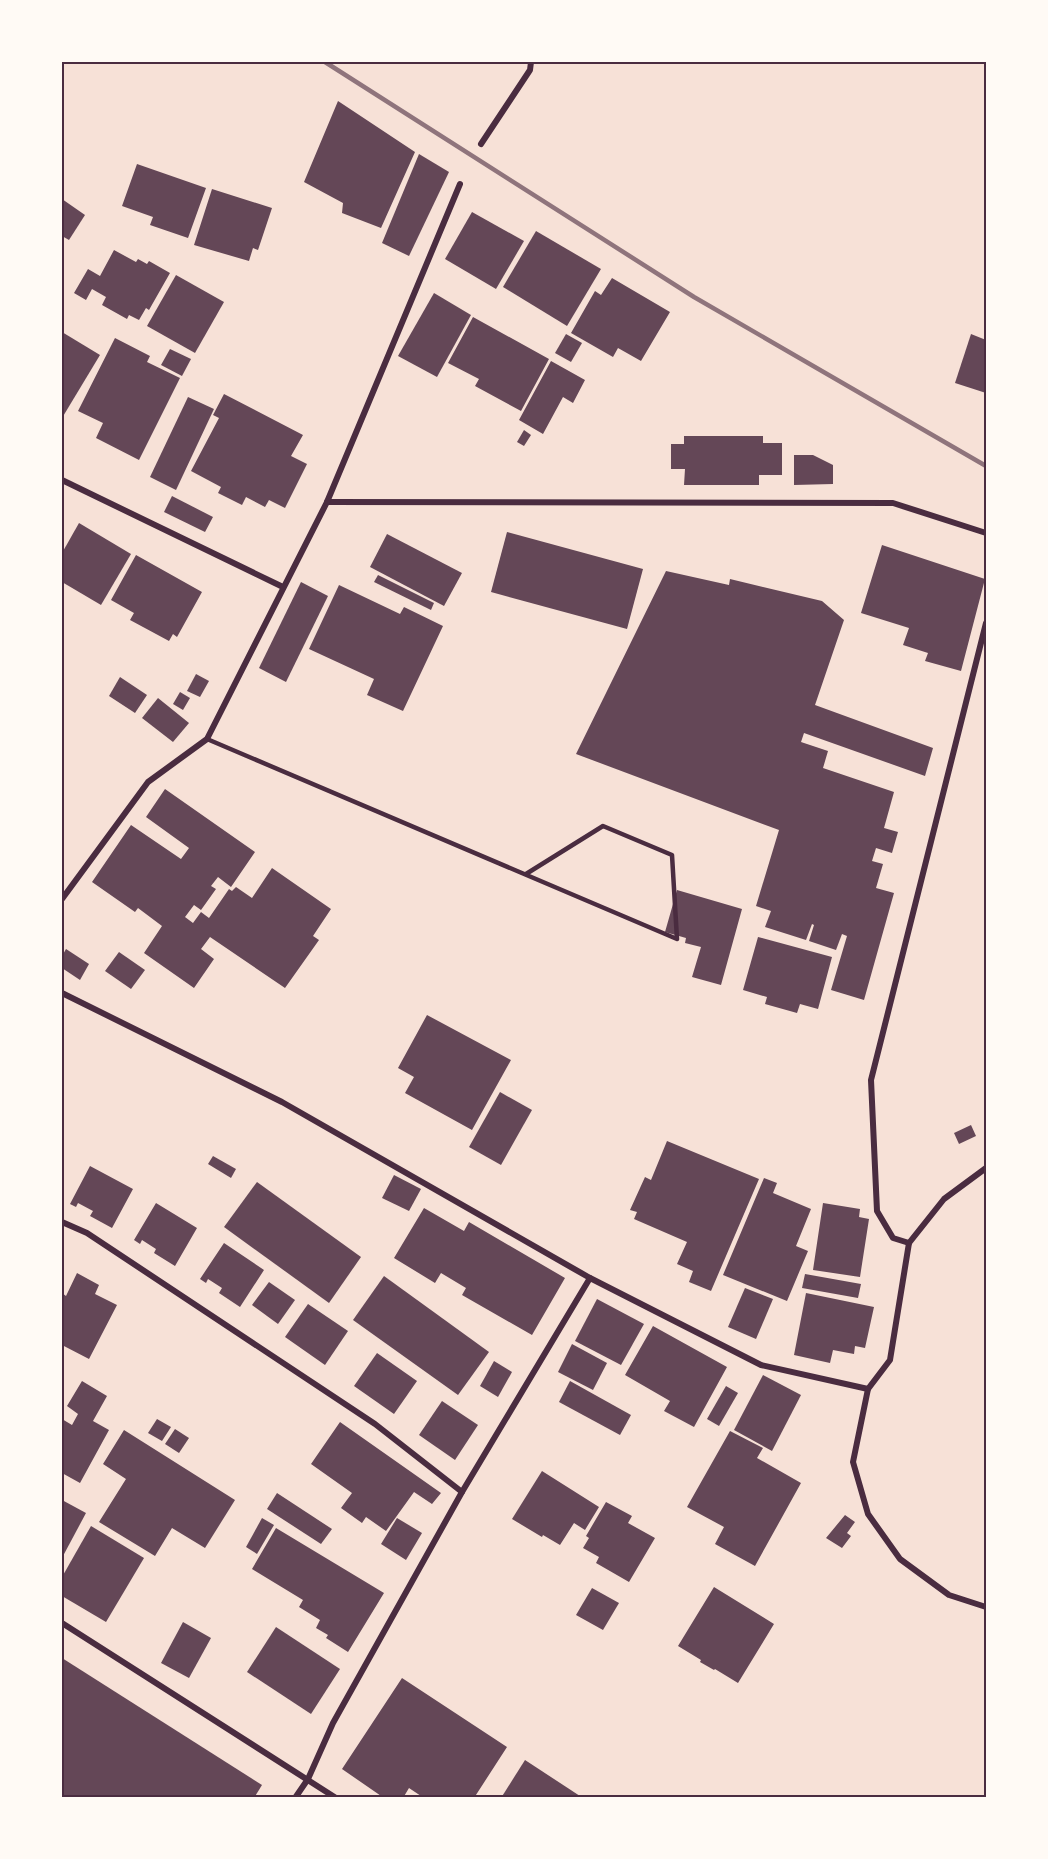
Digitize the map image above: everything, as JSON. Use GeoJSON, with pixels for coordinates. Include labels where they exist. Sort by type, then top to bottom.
{"type":"FeatureCollection","features":[{"type":"Feature","properties":{"kind":"street"},"geometry":{"type":"LineString","coordinates":[[481,144],[530,70],[531,62]]}},
{"type":"Feature","properties":{"kind":"street"},"geometry":{"type":"LineString","coordinates":[[62,898],[148,782],[207,740],[327,502],[460,184]]}},
{"type":"Feature","properties":{"kind":"street"},"geometry":{"type":"LineString","coordinates":[[62,480],[284,587]]}},
{"type":"Feature","properties":{"kind":"street"},"geometry":{"type":"LineString","coordinates":[[327,502],[893,503],[987,533]]}},
{"type":"Feature","properties":{"kind":"street"},"geometry":{"type":"LineString","coordinates":[[909,1243],[893,1238],[877,1211],[871,1080],[987,623]]}},
{"type":"Feature","properties":{"kind":"street"},"geometry":{"type":"LineString","coordinates":[[62,993],[282,1101],[590,1278],[761,1365],[868,1389]]}},
{"type":"Feature","properties":{"kind":"street"},"geometry":{"type":"LineString","coordinates":[[987,1168],[944,1199],[909,1243],[890,1360],[868,1389],[853,1462],[868,1514],[900,1559],[948,1595],[987,1607]]}},
{"type":"Feature","properties":{"kind":"street"},"geometry":{"type":"LineString","coordinates":[[62,1222],[87,1233],[375,1424],[462,1492]]}},
{"type":"Feature","properties":{"kind":"street"},"geometry":{"type":"LineString","coordinates":[[295,1797],[308,1779],[333,1723],[462,1492],[590,1278]]}},
{"type":"Feature","properties":{"kind":"street"},"geometry":{"type":"LineString","coordinates":[[62,1623],[336,1797]]}},
{"type":"Feature","properties":{"kind":"lane"},"geometry":{"type":"LineString","coordinates":[[207,740],[677,939],[672,855],[603,826],[526,874]]}},
{"type":"Feature","properties":{"kind":"building"},"geometry":{"type":"Polygon","coordinates":[[[338,101],[415,152],[381,228],[342,213],[343,203],[304,182],[338,101]]]}},
{"type":"Feature","properties":{"kind":"building"},"geometry":{"type":"Polygon","coordinates":[[[419,154],[449,172],[409,256],[382,243],[419,154]]]}},
{"type":"Feature","properties":{"kind":"building"},"geometry":{"type":"Polygon","coordinates":[[[137,164],[206,188],[188,238],[150,225],[153,217],[122,206],[137,164]]]}},
{"type":"Feature","properties":{"kind":"building"},"geometry":{"type":"Polygon","coordinates":[[[212,189],[272,208],[258,250],[253,248],[249,261],[194,245],[212,189]]]}},
{"type":"Feature","properties":{"kind":"building"},"geometry":{"type":"Polygon","coordinates":[[[62,199],[85,215],[69,240],[62,236],[62,199]]]}},
{"type":"Feature","properties":{"kind":"building"},"geometry":{"type":"Polygon","coordinates":[[[472,212],[524,241],[496,289],[445,259],[472,212]]]}},
{"type":"Feature","properties":{"kind":"building"},"geometry":{"type":"Polygon","coordinates":[[[536,231],[601,269],[567,326],[503,287],[536,231]]]}},
{"type":"Feature","properties":{"kind":"building"},"geometry":{"type":"Polygon","coordinates":[[[114,250],[136,262],[138,259],[147,264],[149,261],[170,273],[149,310],[146,308],[139,320],[129,315],[127,319],[102,305],[106,297],[92,289],[86,300],[74,293],[88,269],[100,276],[114,250]]]}},
{"type":"Feature","properties":{"kind":"building"},"geometry":{"type":"Polygon","coordinates":[[[176,275],[224,302],[195,353],[147,326],[176,275]]]}},
{"type":"Feature","properties":{"kind":"building"},"geometry":{"type":"Polygon","coordinates":[[[612,278],[670,312],[641,361],[618,348],[613,357],[571,333],[595,291],[601,295],[612,278]]]}},
{"type":"Feature","properties":{"kind":"building"},"geometry":{"type":"Polygon","coordinates":[[[434,293],[471,315],[437,377],[398,356],[434,293]]]}},
{"type":"Feature","properties":{"kind":"building"},"geometry":{"type":"Polygon","coordinates":[[[473,317],[549,359],[521,411],[475,386],[479,379],[448,363],[473,317]]]}},
{"type":"Feature","properties":{"kind":"building"},"geometry":{"type":"Polygon","coordinates":[[[62,332],[100,355],[62,418],[62,332]]]}},
{"type":"Feature","properties":{"kind":"building"},"geometry":{"type":"Polygon","coordinates":[[[566,334],[582,343],[571,362],[555,353],[566,334]]]}},
{"type":"Feature","properties":{"kind":"building"},"geometry":{"type":"Polygon","coordinates":[[[971,334],[986,340],[986,393],[955,383],[971,334]]]}},
{"type":"Feature","properties":{"kind":"building"},"geometry":{"type":"Polygon","coordinates":[[[115,338],[150,356],[147,362],[180,378],[139,460],[96,438],[103,423],[78,411],[115,338]]]}},
{"type":"Feature","properties":{"kind":"building"},"geometry":{"type":"Polygon","coordinates":[[[170,349],[191,359],[182,376],[161,365],[170,349]]]}},
{"type":"Feature","properties":{"kind":"building"},"geometry":{"type":"Polygon","coordinates":[[[551,361],[585,380],[573,403],[563,397],[543,434],[519,420],[551,361]]]}},
{"type":"Feature","properties":{"kind":"building"},"geometry":{"type":"Polygon","coordinates":[[[224,394],[303,435],[291,456],[307,464],[285,508],[269,500],[265,507],[246,497],[242,505],[218,493],[221,487],[191,471],[219,418],[213,415],[224,394]]]}},
{"type":"Feature","properties":{"kind":"building"},"geometry":{"type":"Polygon","coordinates":[[[188,397],[214,409],[176,490],[150,477],[188,397]]]}},
{"type":"Feature","properties":{"kind":"building"},"geometry":{"type":"Polygon","coordinates":[[[524,430],[531,435],[524,446],[517,442],[524,430]]]}},
{"type":"Feature","properties":{"kind":"building"},"geometry":{"type":"Polygon","coordinates":[[[684,436],[763,436],[763,443],[782,443],[782,475],[759,475],[759,485],[684,485],[685,469],[671,469],[671,444],[684,444],[684,436]]]}},
{"type":"Feature","properties":{"kind":"building"},"geometry":{"type":"Polygon","coordinates":[[[794,455],[813,455],[833,465],[833,484],[794,485],[794,455]]]}},
{"type":"Feature","properties":{"kind":"building"},"geometry":{"type":"Polygon","coordinates":[[[172,496],[213,517],[205,532],[164,512],[172,496]]]}},
{"type":"Feature","properties":{"kind":"building"},"geometry":{"type":"Polygon","coordinates":[[[79,523],[131,554],[101,605],[62,582],[62,553],[79,523]]]}},
{"type":"Feature","properties":{"kind":"building"},"geometry":{"type":"Polygon","coordinates":[[[507,532],[643,569],[627,629],[491,592],[507,532]]]}},
{"type":"Feature","properties":{"kind":"building"},"geometry":{"type":"Polygon","coordinates":[[[387,534],[462,573],[444,606],[370,567],[387,534]]]}},
{"type":"Feature","properties":{"kind":"building"},"geometry":{"type":"Polygon","coordinates":[[[882,545],[985,579],[961,671],[925,661],[928,653],[903,645],[909,628],[861,613],[882,545]]]}},
{"type":"Feature","properties":{"kind":"building"},"geometry":{"type":"Polygon","coordinates":[[[136,555],[202,592],[177,637],[173,634],[169,641],[130,620],[134,613],[111,600],[136,555]]]}},
{"type":"Feature","properties":{"kind":"building"},"geometry":{"type":"Polygon","coordinates":[[[666,571],[729,585],[730,579],[822,601],[844,620],[815,705],[933,748],[925,776],[804,733],[801,742],[828,751],[823,768],[894,792],[884,828],[898,832],[892,853],[876,848],[872,861],[883,864],[876,888],[894,893],[864,1000],[831,990],[847,936],[842,934],[836,950],[809,941],[814,925],[812,924],[806,940],[765,927],[771,911],[756,906],[779,830],[576,754],[666,571]]]}},
{"type":"Feature","properties":{"kind":"building"},"geometry":{"type":"Polygon","coordinates":[[[378,575],[434,603],[431,610],[374,582],[378,575]]]}},
{"type":"Feature","properties":{"kind":"building"},"geometry":{"type":"Polygon","coordinates":[[[301,582],[328,596],[286,682],[259,668],[301,582]]]}},
{"type":"Feature","properties":{"kind":"building"},"geometry":{"type":"Polygon","coordinates":[[[339,585],[400,614],[404,607],[443,626],[403,711],[367,695],[374,679],[309,649],[339,585]]]}},
{"type":"Feature","properties":{"kind":"building"},"geometry":{"type":"Polygon","coordinates":[[[196,674],[209,681],[200,697],[187,691],[196,674]]]}},
{"type":"Feature","properties":{"kind":"building"},"geometry":{"type":"Polygon","coordinates":[[[120,677],[147,695],[135,713],[109,696],[120,677]]]}},
{"type":"Feature","properties":{"kind":"building"},"geometry":{"type":"Polygon","coordinates":[[[180,692],[190,698],[183,710],[173,704],[180,692]]]}},
{"type":"Feature","properties":{"kind":"building"},"geometry":{"type":"Polygon","coordinates":[[[158,698],[189,723],[173,742],[142,718],[158,698]]]}},
{"type":"Feature","properties":{"kind":"building"},"geometry":{"type":"Polygon","coordinates":[[[165,789],[255,852],[231,887],[218,877],[211,886],[216,889],[201,910],[194,905],[185,917],[193,923],[201,912],[209,918],[229,889],[232,891],[236,887],[252,898],[272,868],[331,909],[313,936],[319,940],[285,988],[210,937],[201,949],[214,959],[194,988],[144,953],[162,926],[138,908],[135,912],[92,882],[131,825],[181,859],[189,848],[146,817],[165,789]]]}},
{"type":"Feature","properties":{"kind":"building"},"geometry":{"type":"Polygon","coordinates":[[[677,890],[742,909],[721,985],[692,977],[701,947],[685,943],[686,938],[665,932],[677,890]]]}},
{"type":"Feature","properties":{"kind":"building"},"geometry":{"type":"Polygon","coordinates":[[[758,937],[832,957],[818,1009],[800,1004],[797,1013],[765,1004],[767,997],[743,990],[758,937]]]}},
{"type":"Feature","properties":{"kind":"building"},"geometry":{"type":"Polygon","coordinates":[[[66,949],[89,964],[80,980],[62,968],[62,956],[66,949]]]}},
{"type":"Feature","properties":{"kind":"building"},"geometry":{"type":"Polygon","coordinates":[[[119,952],[145,970],[131,989],[105,971],[119,952]]]}},
{"type":"Feature","properties":{"kind":"building"},"geometry":{"type":"Polygon","coordinates":[[[427,1015],[511,1060],[472,1130],[405,1093],[414,1077],[398,1068],[427,1015]]]}},
{"type":"Feature","properties":{"kind":"building"},"geometry":{"type":"Polygon","coordinates":[[[500,1092],[532,1110],[501,1165],[469,1147],[500,1092]]]}},
{"type":"Feature","properties":{"kind":"building"},"geometry":{"type":"Polygon","coordinates":[[[971,1125],[976,1136],[959,1144],[954,1133],[971,1125]]]}},
{"type":"Feature","properties":{"kind":"building"},"geometry":{"type":"Polygon","coordinates":[[[667,1141],[759,1179],[711,1291],[689,1282],[693,1271],[677,1264],[687,1242],[634,1219],[637,1212],[630,1210],[645,1177],[651,1180],[667,1141]]]}},
{"type":"Feature","properties":{"kind":"building"},"geometry":{"type":"Polygon","coordinates":[[[213,1156],[236,1169],[231,1178],[208,1164],[213,1156]]]}},
{"type":"Feature","properties":{"kind":"building"},"geometry":{"type":"Polygon","coordinates":[[[90,1166],[133,1189],[112,1228],[90,1216],[93,1211],[78,1203],[76,1207],[70,1204],[90,1166]]]}},
{"type":"Feature","properties":{"kind":"building"},"geometry":{"type":"Polygon","coordinates":[[[394,1175],[421,1189],[409,1211],[382,1198],[394,1175]]]}},
{"type":"Feature","properties":{"kind":"building"},"geometry":{"type":"Polygon","coordinates":[[[764,1178],[777,1183],[773,1193],[811,1209],[796,1246],[808,1251],[787,1301],[723,1275],[764,1178]]]}},
{"type":"Feature","properties":{"kind":"building"},"geometry":{"type":"Polygon","coordinates":[[[257,1182],[361,1257],[329,1303],[224,1227],[257,1182]]]}},
{"type":"Feature","properties":{"kind":"building"},"geometry":{"type":"Polygon","coordinates":[[[156,1203],[197,1228],[175,1266],[154,1253],[156,1249],[142,1240],[140,1244],[134,1240],[156,1203]]]}},
{"type":"Feature","properties":{"kind":"building"},"geometry":{"type":"Polygon","coordinates":[[[823,1203],[860,1209],[859,1217],[869,1219],[860,1277],[813,1270],[823,1203]]]}},
{"type":"Feature","properties":{"kind":"building"},"geometry":{"type":"Polygon","coordinates":[[[424,1208],[464,1231],[469,1222],[565,1278],[532,1335],[462,1295],[466,1288],[441,1273],[435,1283],[394,1258],[424,1208]]]}},
{"type":"Feature","properties":{"kind":"building"},"geometry":{"type":"Polygon","coordinates":[[[224,1243],[264,1270],[240,1307],[219,1293],[222,1288],[208,1279],[206,1283],[200,1279],[224,1243]]]}},
{"type":"Feature","properties":{"kind":"building"},"geometry":{"type":"Polygon","coordinates":[[[77,1273],[99,1285],[95,1294],[117,1305],[89,1359],[62,1345],[62,1293],[66,1296],[77,1273]]]}},
{"type":"Feature","properties":{"kind":"building"},"geometry":{"type":"Polygon","coordinates":[[[805,1274],[861,1284],[858,1298],[802,1288],[805,1274]]]}},
{"type":"Feature","properties":{"kind":"building"},"geometry":{"type":"Polygon","coordinates":[[[384,1276],[489,1352],[458,1395],[353,1320],[384,1276]]]}},
{"type":"Feature","properties":{"kind":"building"},"geometry":{"type":"Polygon","coordinates":[[[269,1282],[295,1300],[278,1324],[252,1305],[269,1282]]]}},
{"type":"Feature","properties":{"kind":"building"},"geometry":{"type":"Polygon","coordinates":[[[745,1288],[773,1299],[756,1339],[728,1327],[745,1288]]]}},
{"type":"Feature","properties":{"kind":"building"},"geometry":{"type":"Polygon","coordinates":[[[806,1293],[874,1307],[865,1348],[855,1346],[854,1354],[833,1350],[830,1363],[794,1355],[806,1293]]]}},
{"type":"Feature","properties":{"kind":"building"},"geometry":{"type":"Polygon","coordinates":[[[597,1299],[644,1324],[621,1365],[575,1341],[597,1299]]]}},
{"type":"Feature","properties":{"kind":"building"},"geometry":{"type":"Polygon","coordinates":[[[308,1304],[348,1331],[325,1365],[285,1337],[308,1304]]]}},
{"type":"Feature","properties":{"kind":"building"},"geometry":{"type":"Polygon","coordinates":[[[653,1326],[727,1367],[694,1427],[664,1411],[670,1401],[625,1375],[653,1326]]]}},
{"type":"Feature","properties":{"kind":"building"},"geometry":{"type":"Polygon","coordinates":[[[572,1344],[607,1363],[593,1390],[558,1372],[572,1344]]]}},
{"type":"Feature","properties":{"kind":"building"},"geometry":{"type":"Polygon","coordinates":[[[377,1353],[417,1381],[394,1414],[354,1386],[377,1353]]]}},
{"type":"Feature","properties":{"kind":"building"},"geometry":{"type":"Polygon","coordinates":[[[494,1361],[512,1372],[498,1397],[480,1386],[494,1361]]]}},
{"type":"Feature","properties":{"kind":"building"},"geometry":{"type":"Polygon","coordinates":[[[763,1375],[801,1395],[772,1451],[734,1430],[763,1375]]]}},
{"type":"Feature","properties":{"kind":"building"},"geometry":{"type":"Polygon","coordinates":[[[82,1381],[107,1396],[93,1421],[109,1430],[80,1483],[62,1473],[62,1419],[72,1425],[78,1414],[67,1406],[82,1381]]]}},
{"type":"Feature","properties":{"kind":"building"},"geometry":{"type":"Polygon","coordinates":[[[570,1381],[631,1415],[620,1435],[559,1402],[570,1381]]]}},
{"type":"Feature","properties":{"kind":"building"},"geometry":{"type":"Polygon","coordinates":[[[726,1386],[738,1393],[719,1426],[707,1419],[726,1386]]]}},
{"type":"Feature","properties":{"kind":"building"},"geometry":{"type":"Polygon","coordinates":[[[442,1401],[478,1425],[455,1460],[419,1435],[442,1401]]]}},
{"type":"Feature","properties":{"kind":"building"},"geometry":{"type":"Polygon","coordinates":[[[157,1419],[171,1427],[162,1441],[148,1433],[157,1419]]]}},
{"type":"Feature","properties":{"kind":"building"},"geometry":{"type":"Polygon","coordinates":[[[340,1422],[441,1493],[432,1504],[414,1492],[386,1531],[366,1517],[362,1523],[341,1508],[352,1493],[311,1464],[340,1422]]]}},
{"type":"Feature","properties":{"kind":"building"},"geometry":{"type":"Polygon","coordinates":[[[175,1429],[189,1438],[179,1453],[165,1444],[175,1429]]]}},
{"type":"Feature","properties":{"kind":"building"},"geometry":{"type":"Polygon","coordinates":[[[124,1430],[235,1500],[205,1548],[172,1528],[155,1556],[99,1522],[126,1479],[103,1464],[124,1430]]]}},
{"type":"Feature","properties":{"kind":"building"},"geometry":{"type":"Polygon","coordinates":[[[730,1431],[763,1448],[757,1458],[801,1483],[755,1566],[715,1544],[724,1527],[687,1507],[730,1431]]]}},
{"type":"Feature","properties":{"kind":"building"},"geometry":{"type":"Polygon","coordinates":[[[542,1471],[599,1507],[585,1530],[574,1523],[560,1545],[512,1519],[542,1471]]]}},
{"type":"Feature","properties":{"kind":"building"},"geometry":{"type":"Polygon","coordinates":[[[277,1493],[332,1529],[321,1544],[267,1509],[277,1493]]]}},
{"type":"Feature","properties":{"kind":"building"},"geometry":{"type":"Polygon","coordinates":[[[62,1500],[86,1513],[63,1556],[62,1555],[62,1500]]]}},
{"type":"Feature","properties":{"kind":"building"},"geometry":{"type":"Polygon","coordinates":[[[606,1502],[632,1516],[628,1523],[655,1538],[629,1582],[596,1563],[599,1557],[583,1548],[589,1538],[586,1536],[606,1502]]]}},
{"type":"Feature","properties":{"kind":"building"},"geometry":{"type":"Polygon","coordinates":[[[845,1515],[855,1522],[847,1533],[851,1536],[842,1548],[826,1538],[845,1515]]]}},
{"type":"Feature","properties":{"kind":"building"},"geometry":{"type":"Polygon","coordinates":[[[262,1518],[274,1525],[257,1554],[246,1547],[262,1518]]]}},
{"type":"Feature","properties":{"kind":"building"},"geometry":{"type":"Polygon","coordinates":[[[397,1518],[422,1533],[406,1560],[381,1544],[397,1518]]]}},
{"type":"Feature","properties":{"kind":"building"},"geometry":{"type":"Polygon","coordinates":[[[91,1526],[144,1558],[106,1622],[62,1596],[62,1577],[91,1526]]]}},
{"type":"Feature","properties":{"kind":"building"},"geometry":{"type":"Polygon","coordinates":[[[276,1528],[384,1593],[348,1652],[326,1638],[328,1635],[316,1628],[320,1620],[299,1607],[303,1600],[252,1569],[276,1528]]]}},
{"type":"Feature","properties":{"kind":"building"},"geometry":{"type":"Polygon","coordinates":[[[714,1587],[774,1624],[738,1683],[700,1662],[701,1660],[678,1646],[714,1587]]]}},
{"type":"Feature","properties":{"kind":"building"},"geometry":{"type":"Polygon","coordinates":[[[592,1588],[619,1603],[603,1630],[576,1615],[592,1588]]]}},
{"type":"Feature","properties":{"kind":"building"},"geometry":{"type":"Polygon","coordinates":[[[183,1622],[211,1638],[189,1678],[161,1663],[183,1622]]]}},
{"type":"Feature","properties":{"kind":"building"},"geometry":{"type":"Polygon","coordinates":[[[276,1627],[340,1669],[311,1714],[247,1672],[276,1627]]]}},
{"type":"Feature","properties":{"kind":"building"},"geometry":{"type":"Polygon","coordinates":[[[62,1658],[262,1785],[254,1798],[62,1798],[62,1658]]]}},
{"type":"Feature","properties":{"kind":"building"},"geometry":{"type":"Polygon","coordinates":[[[402,1678],[507,1747],[474,1798],[424,1798],[409,1788],[403,1798],[384,1798],[342,1769],[402,1678]]]}},
{"type":"Feature","properties":{"kind":"building"},"geometry":{"type":"Polygon","coordinates":[[[525,1760],[583,1798],[501,1798],[525,1760]]]}},
{"type":"Feature","properties":{"kind":"railway"},"geometry":{"type":"LineString","coordinates":[[325,62],[694,297],[986,466]]}}]}
